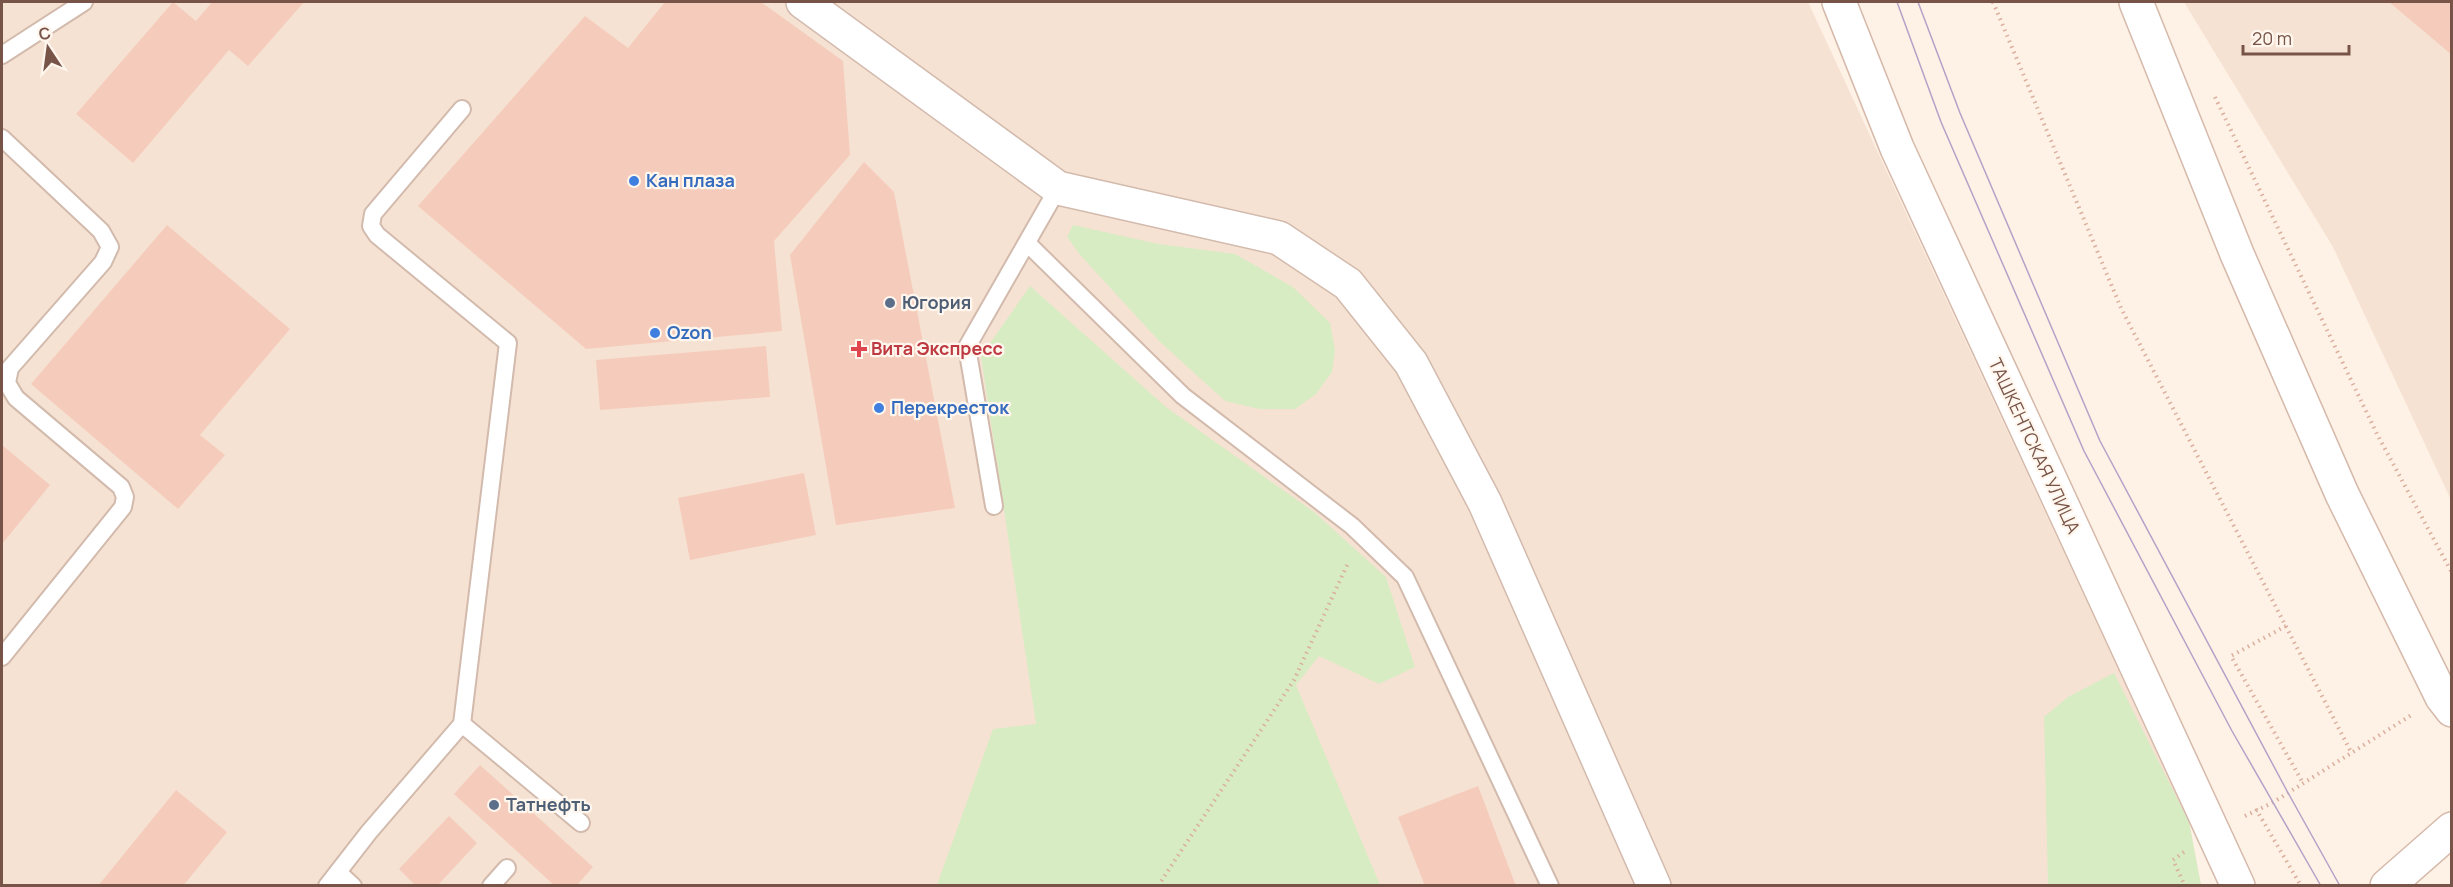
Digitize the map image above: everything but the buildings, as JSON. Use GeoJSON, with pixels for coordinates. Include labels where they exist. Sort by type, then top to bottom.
{"type":"FeatureCollection","features":[{"type":"Feature","properties":{"kind":"main road"},"geometry":{"type":"LineString","coordinates":[[803,2],[1058,188],[1279,238],[1348,284],[1411,363],[1485,503],[1654,885]]}},
{"type":"Feature","properties":{"kind":"main road","name":"ТАШКЕНТСКАЯ УЛИЦА"},"geometry":{"type":"LineString","coordinates":[[1839,2],[1907,169],[2238,885]]}},
{"type":"Feature","properties":{"kind":"main road"},"geometry":{"type":"LineString","coordinates":[[2142,5],[2237,254],[2342,494],[2447,703]]}},
{"type":"Feature","properties":{"kind":"main road"},"geometry":{"type":"LineString","coordinates":[[2387,885],[2451,829]]}},
{"type":"Feature","properties":{"kind":"lane"},"geometry":{"type":"LineString","coordinates":[[2,55],[84,2]]}},
{"type":"Feature","properties":{"kind":"lane"},"geometry":{"type":"LineString","coordinates":[[327,885],[369,832],[462,724],[508,344],[377,235],[371,226],[373,214],[462,108]]}},
{"type":"Feature","properties":{"kind":"lane"},"geometry":{"type":"LineString","coordinates":[[2,138],[101,231],[110,248],[103,262],[10,368],[7,383],[16,398],[121,487],[125,497],[123,507],[2,657]]}},
{"type":"Feature","properties":{"kind":"lane"},"geometry":{"type":"LineString","coordinates":[[994,506],[967,347],[1058,188]]}},
{"type":"Feature","properties":{"kind":"lane"},"geometry":{"type":"LineString","coordinates":[[1027,243],[1183,396],[1361,535],[1405,577],[1550,885]]}},
{"type":"Feature","properties":{"kind":"lane"},"geometry":{"type":"LineString","coordinates":[[462,724],[581,823]]}},
{"type":"Feature","properties":{"kind":"lane"},"geometry":{"type":"LineString","coordinates":[[491,885],[507,868]]}},
{"type":"Feature","properties":{"kind":"lane"},"geometry":{"type":"LineString","coordinates":[[338,872],[353,885]]}},
{"type":"Feature","properties":{"kind":"path"},"geometry":{"type":"LineString","coordinates":[[1994,2],[2121,308],[2351,752]]}},
{"type":"Feature","properties":{"kind":"path"},"geometry":{"type":"LineString","coordinates":[[2210,88],[2372,424],[2451,573]]}},
{"type":"Feature","properties":{"kind":"path"},"geometry":{"type":"LineString","coordinates":[[1158,885],[1294,680],[1361,535]]}},
{"type":"Feature","properties":{"kind":"path"},"geometry":{"type":"LineString","coordinates":[[2286,626],[2231,656],[2303,783]]}},
{"type":"Feature","properties":{"kind":"path"},"geometry":{"type":"LineString","coordinates":[[2185,885],[2173,860],[2214,833],[2256,809],[2272,803],[2351,752],[2447,703]]}},
{"type":"Feature","properties":{"kind":"path"},"geometry":{"type":"LineString","coordinates":[[2256,809],[2301,885]]}},
{"type":"Feature","properties":{"kind":"shaded area"},"geometry":{"type":"Polygon","coordinates":[[[2,2],[1808,2],[2189,822],[2201,886],[2,886],[2,2]]]}},
{"type":"Feature","properties":{"kind":"shaded area"},"geometry":{"type":"Polygon","coordinates":[[[2184,2],[2451,2],[2451,500],[2333,247],[2184,2]]]}},
{"type":"Feature","properties":{"kind":"green space"},"geometry":{"type":"Polygon","coordinates":[[[1073,225],[1159,244],[1235,254],[1293,287],[1330,323],[1335,350],[1332,372],[1316,394],[1295,409],[1259,409],[1225,401],[1160,342],[1081,256],[1067,237],[1073,225]]]}},
{"type":"Feature","properties":{"kind":"green space"},"geometry":{"type":"Polygon","coordinates":[[[1030,286],[1166,407],[1314,512],[1386,577],[1415,667],[1379,684],[1319,656],[1296,685],[1380,885],[937,885],[993,729],[1036,724],[981,356],[1030,286]]]}},
{"type":"Feature","properties":{"kind":"green space"},"geometry":{"type":"Polygon","coordinates":[[[2114,673],[2189,822],[2201,885],[2048,885],[2044,717],[2068,697],[2114,673]]]}},
{"type":"Feature","properties":{"kind":"tram line"},"geometry":{"type":"LineString","coordinates":[[1897,2],[1941,122],[2084,451],[2232,731],[2321,886]]}},
{"type":"Feature","properties":{"kind":"tram line"},"geometry":{"type":"LineString","coordinates":[[1918,2],[1960,113],[2100,441],[2340,886]]}},
{"type":"Feature","properties":{"kind":"place","name":"Кан плаза"},"geometry":{"type":"Point","coordinates":[634,181]}},
{"type":"Feature","properties":{"kind":"place","name":"Югория"},"geometry":{"type":"Point","coordinates":[890,303]}},
{"type":"Feature","properties":{"kind":"place","name":"Ozon"},"geometry":{"type":"Point","coordinates":[655,333]}},
{"type":"Feature","properties":{"kind":"place","name":"Вита Экспресс"},"geometry":{"type":"Point","coordinates":[859,349]}},
{"type":"Feature","properties":{"kind":"place","name":"Перекресток"},"geometry":{"type":"Point","coordinates":[879,408]}},
{"type":"Feature","properties":{"kind":"place","name":"Татнефть"},"geometry":{"type":"Point","coordinates":[494,805]}}]}
